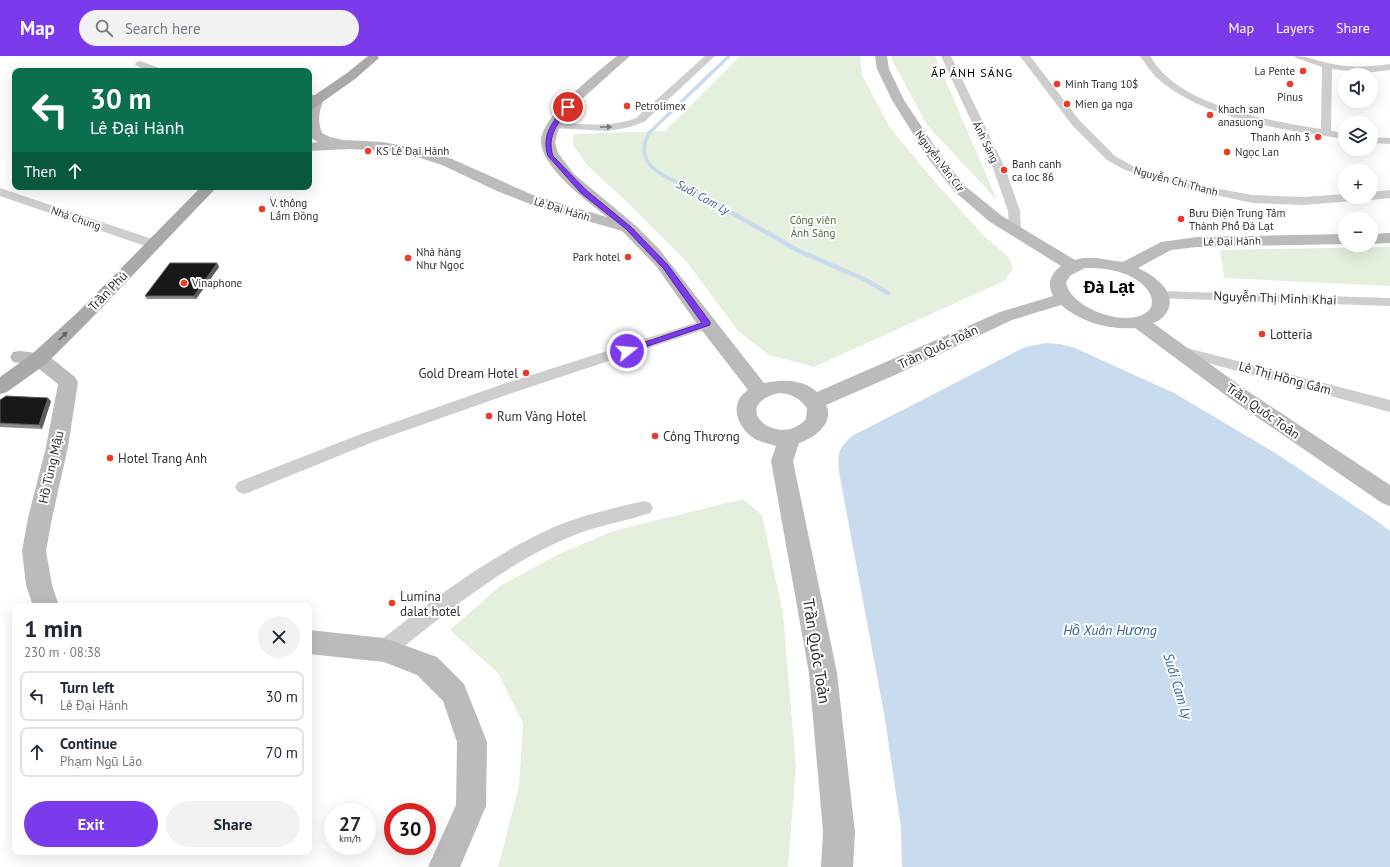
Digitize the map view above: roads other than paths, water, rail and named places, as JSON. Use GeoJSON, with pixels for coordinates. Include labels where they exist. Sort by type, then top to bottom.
{"type":"FeatureCollection","features":[{"type":"Feature","properties":{"kind":"main road"},"geometry":{"type":"LineString","coordinates":[[312,99],[351,76],[374,57]]}},
{"type":"Feature","properties":{"kind":"main road","name":"Trần Phú"},"geometry":{"type":"LineString","coordinates":[[0,387],[30,358],[83,317],[192,190]]}},
{"type":"Feature","properties":{"kind":"main road","name":"Trần Phú"},"geometry":{"type":"LineString","coordinates":[[146,242],[206,190]]}},
{"type":"Feature","properties":{"kind":"main road","name":"Trần Phú"},"geometry":{"type":"LineString","coordinates":[[0,371],[30,358]]}},
{"type":"Feature","properties":{"kind":"street"},"geometry":{"type":"LineString","coordinates":[[624,56],[573,101],[553,125],[549,134],[548,142],[550,156],[583,191],[628,228]]}},
{"type":"Feature","properties":{"kind":"street"},"geometry":{"type":"LineString","coordinates":[[553,125],[611,127],[632,124],[640,120],[710,56]]}},
{"type":"Feature","properties":{"kind":"street","name":"Nguyễn Văn Cừ"},"geometry":{"type":"LineString","coordinates":[[881,56],[883,68],[898,100],[931,151],[960,189],[1015,231],[1072,266]]}},
{"type":"Feature","properties":{"kind":"street","name":"Ánh Sáng"},"geometry":{"type":"LineString","coordinates":[[946,56],[999,168],[1014,211],[1015,231]]}},
{"type":"Feature","properties":{"kind":"street","name":"Nguyễn Chí Thanh"},"geometry":{"type":"LineString","coordinates":[[1025,56],[1076,123],[1111,158],[1129,168],[1200,189],[1253,199],[1303,201],[1338,198]]}},
{"type":"Feature","properties":{"kind":"street"},"geometry":{"type":"LineString","coordinates":[[1145,56],[1149,64],[1174,86],[1212,107],[1252,119],[1338,135]]}},
{"type":"Feature","properties":{"kind":"street"},"geometry":{"type":"LineString","coordinates":[[1299,56],[1326,66],[1365,70],[1390,67]]}},
{"type":"Feature","properties":{"kind":"street"},"geometry":{"type":"LineString","coordinates":[[140,64],[151,68]]}},
{"type":"Feature","properties":{"kind":"street"},"geometry":{"type":"LineString","coordinates":[[1326,66],[1326,133]]}},
{"type":"Feature","properties":{"kind":"street","name":"Lê Đại Hành"},"geometry":{"type":"LineString","coordinates":[[312,104],[312,114]]}},
{"type":"Feature","properties":{"kind":"street","name":"Lê Đại Hành"},"geometry":{"type":"LineString","coordinates":[[312,123],[316,135],[325,140],[344,144],[390,148],[423,154],[471,173],[512,192],[554,208],[628,228],[666,266],[707,324],[759,390]]}},
{"type":"Feature","properties":{"kind":"street"},"geometry":{"type":"LineString","coordinates":[[1378,140],[1390,141]]}},
{"type":"Feature","properties":{"kind":"street","name":"Lê Đại Hành"},"geometry":{"type":"LineString","coordinates":[[312,147],[344,144]]}},
{"type":"Feature","properties":{"kind":"street","name":"Nhà Chung"},"geometry":{"type":"LineString","coordinates":[[0,192],[146,242]]}},
{"type":"Feature","properties":{"kind":"street"},"geometry":{"type":"LineString","coordinates":[[1378,195],[1390,194]]}},
{"type":"Feature","properties":{"kind":"street"},"geometry":{"type":"LineString","coordinates":[[1378,239],[1390,238]]}},
{"type":"Feature","properties":{"kind":"street","name":"Lê Đại Hành"},"geometry":{"type":"LineString","coordinates":[[1125,268],[1167,246],[1197,242],[1338,239]]}},
{"type":"Feature","properties":{"kind":"street"},"geometry":{"type":"LineString","coordinates":[[1083,263],[1096,263],[1125,268],[1147,280],[1155,287],[1160,295],[1162,304],[1159,312],[1151,318],[1139,322],[1123,323],[1100,319],[1075,307],[1064,298],[1058,288],[1058,279],[1062,272],[1072,266],[1083,263]]}},
{"type":"Feature","properties":{"kind":"street","name":"Nguyễn Thị Minh Khai"},"geometry":{"type":"LineString","coordinates":[[1160,295],[1390,302]]}},
{"type":"Feature","properties":{"kind":"street","name":"Trần Quốc Toản"},"geometry":{"type":"LineString","coordinates":[[813,402],[888,370],[1006,316],[1064,298]]}},
{"type":"Feature","properties":{"kind":"street","name":"Trần Quốc Toản"},"geometry":{"type":"LineString","coordinates":[[1139,322],[1239,395],[1390,497]]}},
{"type":"Feature","properties":{"kind":"street"},"geometry":{"type":"LineString","coordinates":[[244,487],[382,432],[509,388],[707,324]]}},
{"type":"Feature","properties":{"kind":"street","name":"Lê Thị Hồng Gấm"},"geometry":{"type":"LineString","coordinates":[[1179,351],[1390,406]]}},
{"type":"Feature","properties":{"kind":"street","name":"Hồ Tùng Mậu"},"geometry":{"type":"LineString","coordinates":[[30,358],[68,382],[57,447],[40,518],[34,552],[39,585],[45,603]]}},
{"type":"Feature","properties":{"kind":"street"},"geometry":{"type":"LineString","coordinates":[[774,387],[789,387],[807,395],[813,402],[817,409],[818,416],[815,424],[805,433],[790,437],[779,438],[758,431],[746,417],[745,409],[747,402],[752,395],[759,390],[774,387]]}},
{"type":"Feature","properties":{"kind":"street","name":"Trần Quốc Toản"},"geometry":{"type":"LineString","coordinates":[[790,437],[782,461],[823,672],[839,832],[837,867]]}},
{"type":"Feature","properties":{"kind":"street"},"geometry":{"type":"LineString","coordinates":[[384,650],[435,608],[480,578],[523,553],[561,533],[604,517],[644,508]]}},
{"type":"Feature","properties":{"kind":"street"},"geometry":{"type":"LineString","coordinates":[[312,642],[384,650],[427,666],[454,693],[472,742],[471,806],[444,867]]}},
{"type":"Feature","properties":{"kind":"water","name":"Hồ Xuân Hương"},"geometry":{"type":"Polygon","coordinates":[[[1046,343],[1060,344],[1075,348],[1174,393],[1277,454],[1390,531],[1390,867],[902,867],[901,828],[885,719],[839,472],[838,461],[841,448],[852,436],[1025,347],[1046,343]]]}},
{"type":"Feature","properties":{"kind":"waterway","name":"Suối Cam Ly"},"geometry":{"type":"LineString","coordinates":[[692,190],[654,169],[648,162],[645,154],[645,145],[649,133],[729,56]]}},
{"type":"Feature","properties":{"kind":"waterway","name":"Suối Cam Ly"},"geometry":{"type":"LineString","coordinates":[[690,189],[799,251],[866,280],[888,293]]}},
{"type":"Feature","properties":{"kind":"place","name":"La Pente"},"geometry":{"type":"Point","coordinates":[1303,71]}},
{"type":"Feature","properties":{"kind":"place","name":"Minh Trang 10$"},"geometry":{"type":"Point","coordinates":[1057,84]}},
{"type":"Feature","properties":{"kind":"place","name":"Pinus"},"geometry":{"type":"Point","coordinates":[1290,84]}},
{"type":"Feature","properties":{"kind":"place","name":"Mien ga nga"},"geometry":{"type":"Point","coordinates":[1067,104]}},
{"type":"Feature","properties":{"kind":"place","name":"Petrolimex"},"geometry":{"type":"Point","coordinates":[627,106]}},
{"type":"Feature","properties":{"kind":"place","name":"khach san anasuong"},"geometry":{"type":"Point","coordinates":[1210,115]}},
{"type":"Feature","properties":{"kind":"place","name":"Thanh Anh 3"},"geometry":{"type":"Point","coordinates":[1318,137]}},
{"type":"Feature","properties":{"kind":"place","name":"KS Lê Đại Hành"},"geometry":{"type":"Point","coordinates":[368,151]}},
{"type":"Feature","properties":{"kind":"place","name":"Ngọc Lan"},"geometry":{"type":"Point","coordinates":[1227,152]}},
{"type":"Feature","properties":{"kind":"place","name":"Banh canh ca loc 86"},"geometry":{"type":"Point","coordinates":[1004,170]}},
{"type":"Feature","properties":{"kind":"place","name":"V. thông Lấm Đồng"},"geometry":{"type":"Point","coordinates":[262,209]}},
{"type":"Feature","properties":{"kind":"place","name":"Bưu Điện Trung Tâm Thành Phố Đà Lạt"},"geometry":{"type":"Point","coordinates":[1181,219]}},
{"type":"Feature","properties":{"kind":"place","name":"Park hotel"},"geometry":{"type":"Point","coordinates":[628,257]}},
{"type":"Feature","properties":{"kind":"place","name":"Nhà hàng Như Ngọc"},"geometry":{"type":"Point","coordinates":[408,258]}},
{"type":"Feature","properties":{"kind":"place","name":"Vinaphone"},"geometry":{"type":"Point","coordinates":[184,283]}},
{"type":"Feature","properties":{"kind":"place","name":"Lotteria"},"geometry":{"type":"Point","coordinates":[1262,334]}},
{"type":"Feature","properties":{"kind":"place","name":"Gold Dream Hotel"},"geometry":{"type":"Point","coordinates":[526,373]}},
{"type":"Feature","properties":{"kind":"place","name":"Rum Vàng Hotel"},"geometry":{"type":"Point","coordinates":[489,416]}},
{"type":"Feature","properties":{"kind":"place","name":"Công Thương"},"geometry":{"type":"Point","coordinates":[655,436]}},
{"type":"Feature","properties":{"kind":"place","name":"Hotel Trang Anh"},"geometry":{"type":"Point","coordinates":[110,458]}},
{"type":"Feature","properties":{"kind":"place","name":"Lumina dalat hotel"},"geometry":{"type":"Point","coordinates":[392,603]}},
{"type":"Feature","properties":{"kind":"district","name":"ẤP ÁNH SÁNG"},"geometry":{"type":"Point","coordinates":[972,72]}},
{"type":"Feature","properties":{"kind":"district","name":"Đà Lạt"},"geometry":{"type":"Point","coordinates":[1109,286]}},
{"type":"Feature","properties":{"kind":"park label","name":"Công viên Ánh Sáng"},"geometry":{"type":"Point","coordinates":[813,226]}}]}
